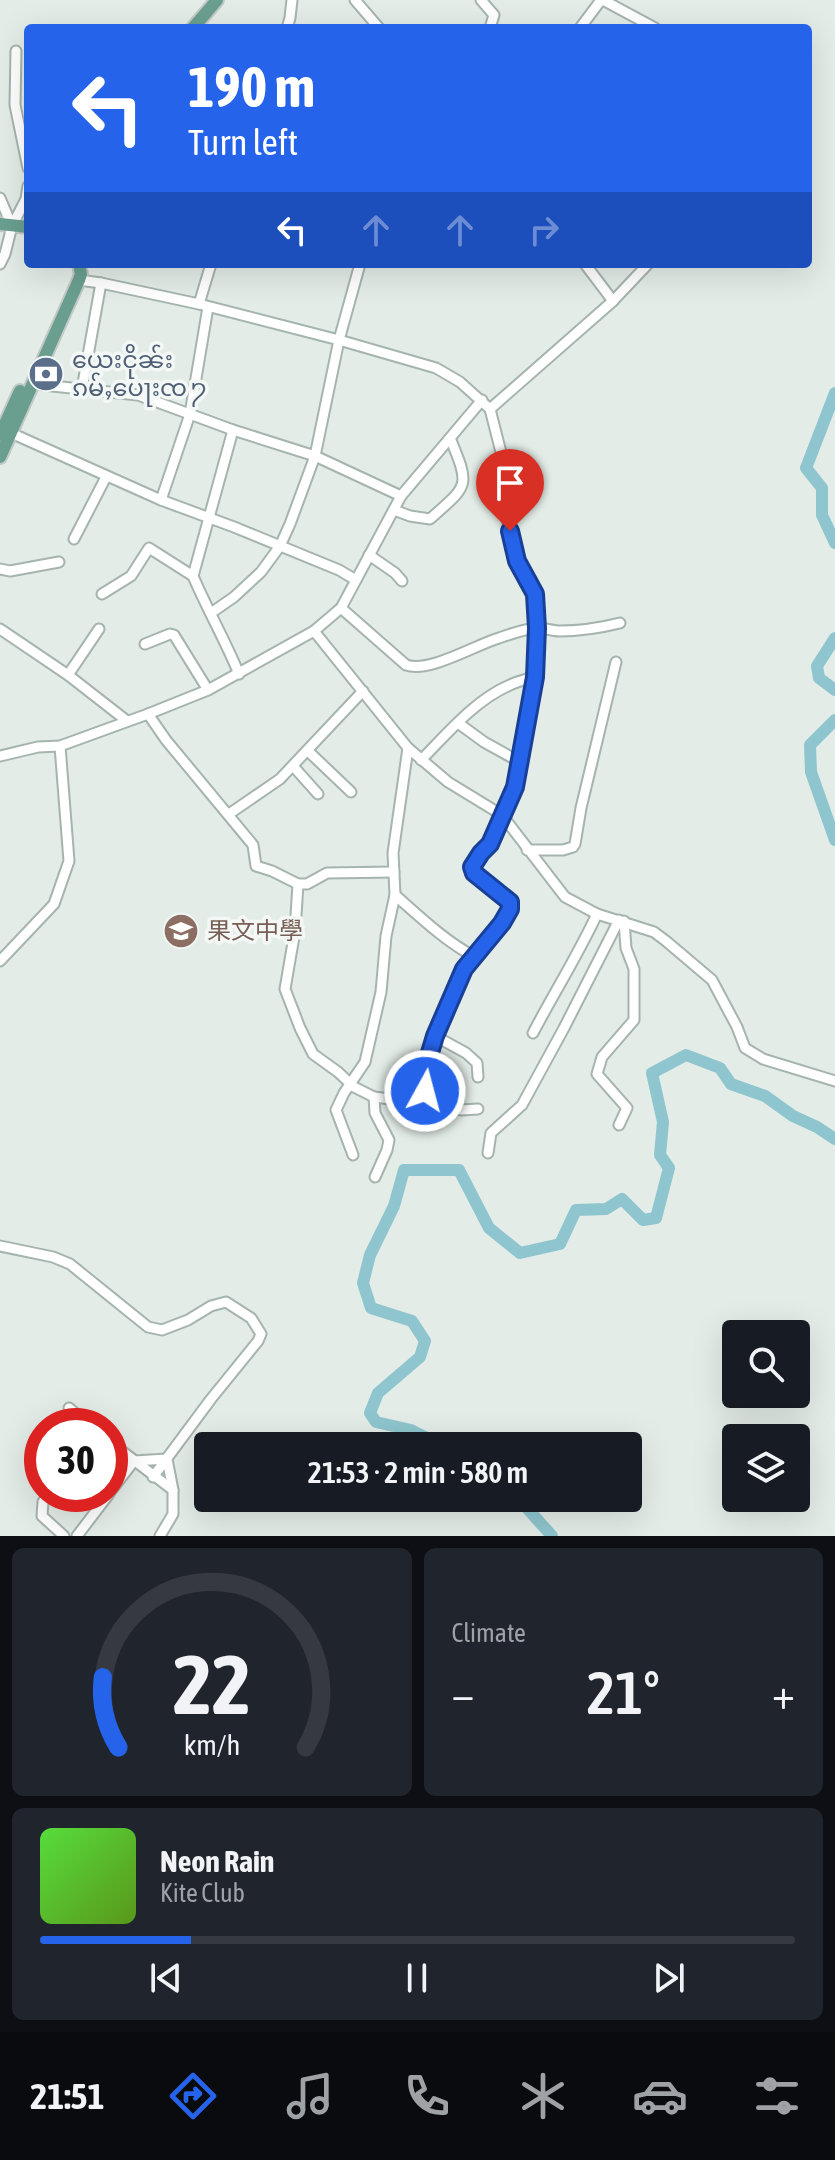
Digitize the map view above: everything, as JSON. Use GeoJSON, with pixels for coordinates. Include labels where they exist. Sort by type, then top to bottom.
{"type":"FeatureCollection","features":[{"type":"Feature","properties":{"kind":"main road"},"geometry":{"type":"LineString","coordinates":[[196,24],[217,0]]}},
{"type":"Feature","properties":{"kind":"main road"},"geometry":{"type":"LineString","coordinates":[[5,434],[33,384],[81,269]]}},
{"type":"Feature","properties":{"kind":"main road"},"geometry":{"type":"LineString","coordinates":[[0,457],[5,434],[73,277],[81,269]]}},
{"type":"Feature","properties":{"kind":"street"},"geometry":{"type":"LineString","coordinates":[[288,24],[292,0]]}},
{"type":"Feature","properties":{"kind":"street"},"geometry":{"type":"LineString","coordinates":[[355,0],[376,24]]}},
{"type":"Feature","properties":{"kind":"street"},"geometry":{"type":"LineString","coordinates":[[481,0],[494,15],[491,24]]}},
{"type":"Feature","properties":{"kind":"street"},"geometry":{"type":"LineString","coordinates":[[583,24],[602,0],[647,24]]}},
{"type":"Feature","properties":{"kind":"street"},"geometry":{"type":"LineString","coordinates":[[16,51],[15,105],[24,149]]}},
{"type":"Feature","properties":{"kind":"street"},"geometry":{"type":"LineString","coordinates":[[0,198],[6,225],[5,254],[0,264]]}},
{"type":"Feature","properties":{"kind":"street"},"geometry":{"type":"LineString","coordinates":[[6,225],[24,202]]}},
{"type":"Feature","properties":{"kind":"street"},"geometry":{"type":"LineString","coordinates":[[161,500],[190,414],[210,268]]}},
{"type":"Feature","properties":{"kind":"street"},"geometry":{"type":"LineString","coordinates":[[211,613],[261,572],[280,546],[290,524],[315,456],[339,340],[359,268]]}},
{"type":"Feature","properties":{"kind":"street"},"geometry":{"type":"LineString","coordinates":[[588,268],[613,301]]}},
{"type":"Feature","properties":{"kind":"street"},"geometry":{"type":"LineString","coordinates":[[490,409],[613,301],[644,268]]}},
{"type":"Feature","properties":{"kind":"street"},"geometry":{"type":"LineString","coordinates":[[81,269],[101,283],[204,305],[436,368],[460,382],[490,409],[505,468],[503,502],[517,561],[535,594],[535,677],[515,787],[490,844],[472,867],[474,873],[510,902],[510,909],[481,951],[464,969],[435,1036],[426,1066],[425,1091],[420,1100],[374,1097],[351,1084],[313,1054],[285,989],[295,931],[298,884]]}},
{"type":"Feature","properties":{"kind":"street"},"geometry":{"type":"LineString","coordinates":[[82,389],[101,283]]}},
{"type":"Feature","properties":{"kind":"street"},"geometry":{"type":"LineString","coordinates":[[33,384],[138,395],[315,456],[401,496]]}},
{"type":"Feature","properties":{"kind":"street"},"geometry":{"type":"LineString","coordinates":[[0,756],[38,747],[60,746],[148,714],[208,690],[314,631],[341,608],[401,496],[482,400]]}},
{"type":"Feature","properties":{"kind":"street"},"geometry":{"type":"LineString","coordinates":[[193,576],[233,430]]}},
{"type":"Feature","properties":{"kind":"street"},"geometry":{"type":"LineString","coordinates":[[5,434],[339,570],[356,580]]}},
{"type":"Feature","properties":{"kind":"street"},"geometry":{"type":"LineString","coordinates":[[394,510],[430,519],[460,492],[463,486],[461,464],[450,438]]}},
{"type":"Feature","properties":{"kind":"street"},"geometry":{"type":"LineString","coordinates":[[74,539],[106,477]]}},
{"type":"Feature","properties":{"kind":"street"},"geometry":{"type":"LineString","coordinates":[[102,594],[131,576],[149,548],[193,576],[239,674]]}},
{"type":"Feature","properties":{"kind":"street"},"geometry":{"type":"LineString","coordinates":[[369,555],[402,581]]}},
{"type":"Feature","properties":{"kind":"street"},"geometry":{"type":"LineString","coordinates":[[0,569],[10,571],[59,562]]}},
{"type":"Feature","properties":{"kind":"street"},"geometry":{"type":"LineString","coordinates":[[341,608],[413,668],[455,656],[500,637],[537,628],[555,631],[596,629],[620,623]]}},
{"type":"Feature","properties":{"kind":"street"},"geometry":{"type":"LineString","coordinates":[[0,629],[68,675],[127,721]]}},
{"type":"Feature","properties":{"kind":"street"},"geometry":{"type":"LineString","coordinates":[[68,675],[99,629]]}},
{"type":"Feature","properties":{"kind":"street"},"geometry":{"type":"LineString","coordinates":[[314,631],[408,748],[448,782],[502,815],[565,897],[597,914],[654,932],[712,980],[745,1048],[763,1059],[835,1081]]}},
{"type":"Feature","properties":{"kind":"street"},"geometry":{"type":"LineString","coordinates":[[145,644],[174,635],[208,690]]}},
{"type":"Feature","properties":{"kind":"street"},"geometry":{"type":"LineString","coordinates":[[527,850],[563,850],[575,844],[616,662]]}},
{"type":"Feature","properties":{"kind":"street"},"geometry":{"type":"LineString","coordinates":[[421,760],[490,695],[511,684],[535,677]]}},
{"type":"Feature","properties":{"kind":"street"},"geometry":{"type":"LineString","coordinates":[[229,814],[280,779],[363,691]]}},
{"type":"Feature","properties":{"kind":"street"},"geometry":{"type":"LineString","coordinates":[[148,714],[253,845],[256,866],[298,884],[307,884],[327,873],[394,872]]}},
{"type":"Feature","properties":{"kind":"street"},"geometry":{"type":"LineString","coordinates":[[458,723],[520,762]]}},
{"type":"Feature","properties":{"kind":"street"},"geometry":{"type":"LineString","coordinates":[[0,961],[54,904],[67,870],[68,834],[60,746]]}},
{"type":"Feature","properties":{"kind":"street"},"geometry":{"type":"LineString","coordinates":[[353,1155],[336,1110],[365,1062],[381,992],[386,936],[395,895],[393,853],[408,748]]}},
{"type":"Feature","properties":{"kind":"street"},"geometry":{"type":"LineString","coordinates":[[308,751],[351,792]]}},
{"type":"Feature","properties":{"kind":"street"},"geometry":{"type":"LineString","coordinates":[[293,766],[318,794]]}},
{"type":"Feature","properties":{"kind":"street"},"geometry":{"type":"LineString","coordinates":[[395,895],[455,946],[473,956]]}},
{"type":"Feature","properties":{"kind":"street"},"geometry":{"type":"LineString","coordinates":[[533,1033],[597,914]]}},
{"type":"Feature","properties":{"kind":"street"},"geometry":{"type":"LineString","coordinates":[[619,1125],[627,1108],[597,1074],[602,1057],[634,1020],[634,969],[626,948],[622,921]]}},
{"type":"Feature","properties":{"kind":"street"},"geometry":{"type":"LineString","coordinates":[[488,1153],[491,1133],[522,1105],[622,921]]}},
{"type":"Feature","properties":{"kind":"street"},"geometry":{"type":"LineString","coordinates":[[435,1036],[466,1053],[477,1063],[478,1077]]}},
{"type":"Feature","properties":{"kind":"street"},"geometry":{"type":"LineString","coordinates":[[425,1091],[461,1110],[478,1109]]}},
{"type":"Feature","properties":{"kind":"street"},"geometry":{"type":"LineString","coordinates":[[374,1097],[375,1113],[389,1140],[375,1177]]}},
{"type":"Feature","properties":{"kind":"street"},"geometry":{"type":"LineString","coordinates":[[0,1246],[53,1257],[70,1264],[148,1327],[162,1330],[226,1302],[251,1318],[261,1334],[258,1341],[153,1477]]}},
{"type":"Feature","properties":{"kind":"street"},"geometry":{"type":"LineString","coordinates":[[128,1456],[173,1490]]}},
{"type":"Feature","properties":{"kind":"street"},"geometry":{"type":"LineString","coordinates":[[128,1469],[134,1461],[167,1459]]}},
{"type":"Feature","properties":{"kind":"street"},"geometry":{"type":"LineString","coordinates":[[160,1536],[173,1514],[173,1490],[167,1459]]}},
{"type":"Feature","properties":{"kind":"street"},"geometry":{"type":"LineString","coordinates":[[42,1512],[42,1516],[64,1536]]}},
{"type":"Feature","properties":{"kind":"street"},"geometry":{"type":"LineString","coordinates":[[77,1536],[95,1512]]}},
{"type":"Feature","properties":{"kind":"waterway"},"geometry":{"type":"LineString","coordinates":[[835,393],[806,468],[822,488],[822,515],[835,543]]}},
{"type":"Feature","properties":{"kind":"waterway"},"geometry":{"type":"LineString","coordinates":[[835,638],[817,666],[819,678],[835,690]]}},
{"type":"Feature","properties":{"kind":"waterway"},"geometry":{"type":"LineString","coordinates":[[835,720],[810,745],[811,772],[835,840]]}},
{"type":"Feature","properties":{"kind":"waterway"},"geometry":{"type":"LineString","coordinates":[[415,1432],[376,1422],[370,1413],[378,1393],[420,1357],[425,1341],[412,1321],[371,1308],[363,1283],[370,1255],[394,1206],[404,1170],[459,1170],[489,1228],[520,1253],[560,1244],[576,1210],[606,1209],[622,1199],[643,1220],[656,1218],[669,1168],[660,1155],[663,1122],[652,1073],[686,1055],[720,1068],[731,1084],[765,1096],[835,1139]]}},
{"type":"Feature","properties":{"kind":"waterway"},"geometry":{"type":"LineString","coordinates":[[531,1512],[552,1536]]}},
{"type":"Feature","properties":{"kind":"place","name":"ယေးငိုၼ်း ၵမ်ႇပေႃးၸ ႒"},"geometry":{"type":"Point","coordinates":[46,374]}},
{"type":"Feature","properties":{"kind":"place","name":"果文中學"},"geometry":{"type":"Point","coordinates":[181,931]}},
{"type":"Feature","properties":{"kind":"route"},"geometry":{"type":"LineString","coordinates":[[425,1091],[426,1066],[435,1036],[464,969],[481,951],[510,909],[510,902],[474,873],[472,867],[490,844],[515,787],[535,677],[535,594],[517,561],[510,531]]}}]}
